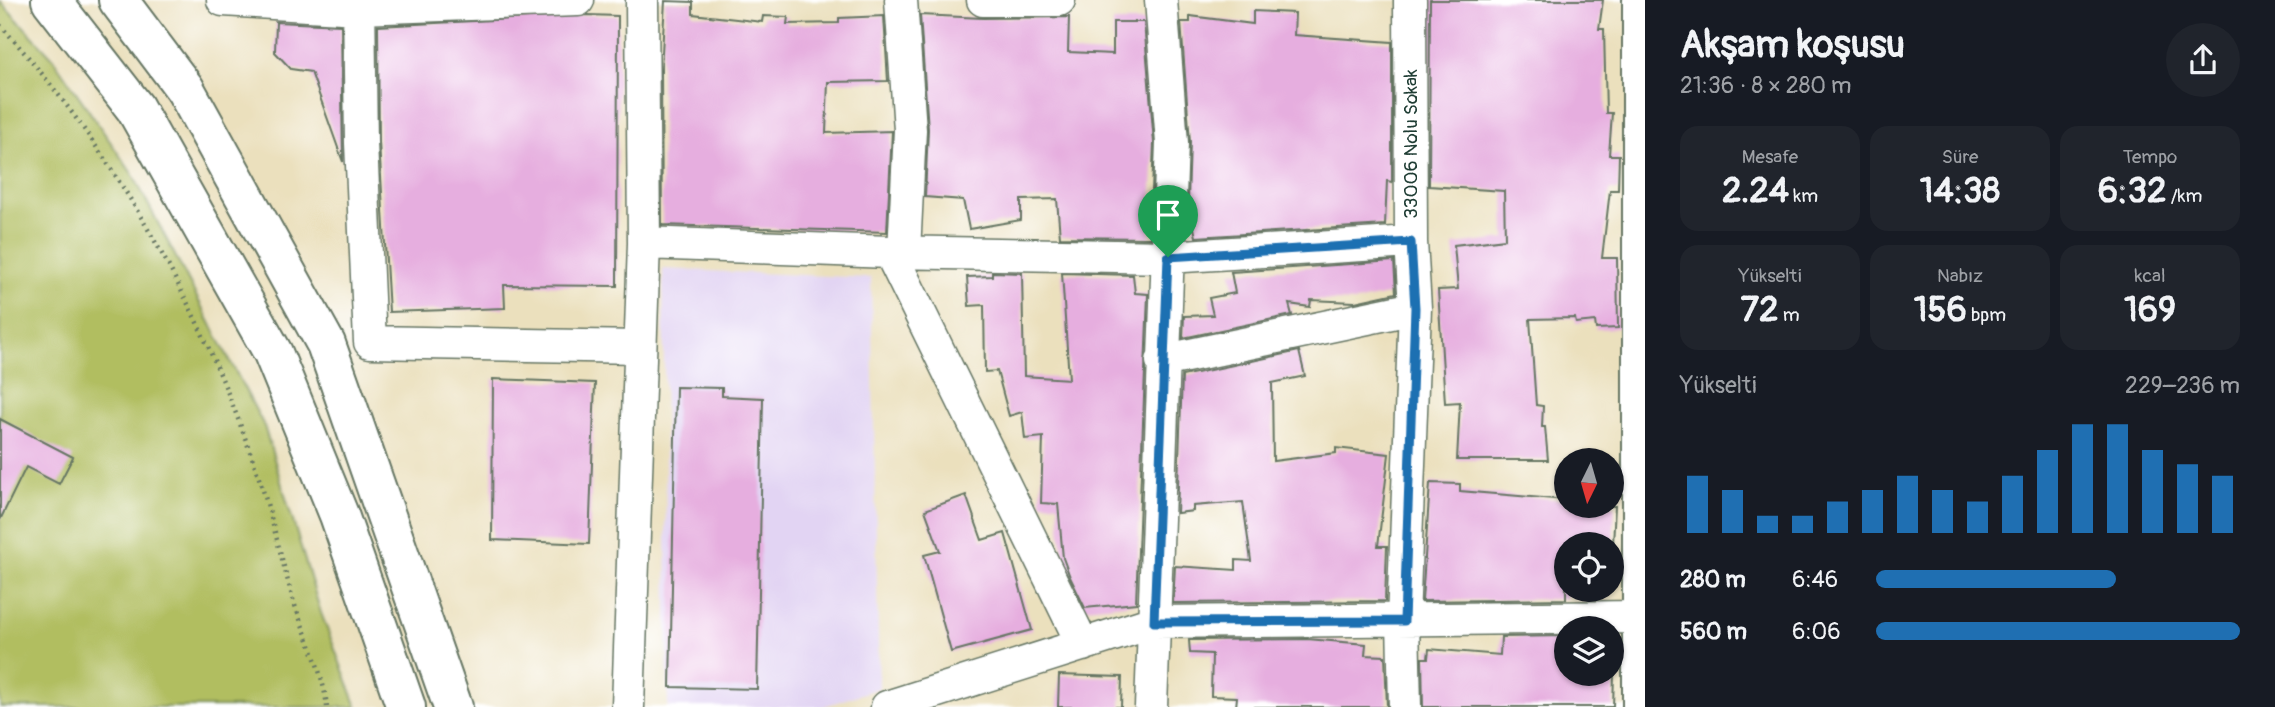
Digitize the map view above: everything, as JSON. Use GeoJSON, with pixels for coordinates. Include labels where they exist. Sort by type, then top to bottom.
{"type":"FeatureCollection","features":[{"type":"Feature","properties":{"kind":"street"},"geometry":{"type":"LineString","coordinates":[[51,0],[135,108],[273,353],[339,515],[406,707]]}},
{"type":"Feature","properties":{"kind":"street"},"geometry":{"type":"LineString","coordinates":[[118,0],[185,89],[326,344],[453,707]]}},
{"type":"Feature","properties":{"kind":"street"},"geometry":{"type":"LineString","coordinates":[[223,0],[359,4],[578,0]]}},
{"type":"Feature","properties":{"kind":"street"},"geometry":{"type":"LineString","coordinates":[[628,707],[644,243],[642,0]]}},
{"type":"Feature","properties":{"kind":"street"},"geometry":{"type":"LineString","coordinates":[[901,0],[910,130],[897,252],[1083,645]]}},
{"type":"Feature","properties":{"kind":"street"},"geometry":{"type":"LineString","coordinates":[[983,0],[1059,0]]}},
{"type":"Feature","properties":{"kind":"street"},"geometry":{"type":"LineString","coordinates":[[1151,707],[1172,143],[1161,0]]}},
{"type":"Feature","properties":{"kind":"street","name":"33006 Nolu Sokak"},"geometry":{"type":"LineString","coordinates":[[1405,707],[1404,621],[1415,308],[1411,242],[1410,0]]}},
{"type":"Feature","properties":{"kind":"street"},"geometry":{"type":"LineString","coordinates":[[1642,0],[1642,707]]}},
{"type":"Feature","properties":{"kind":"street"},"geometry":{"type":"LineString","coordinates":[[359,4],[361,143],[370,342],[639,347]]}},
{"type":"Feature","properties":{"kind":"street"},"geometry":{"type":"LineString","coordinates":[[644,243],[897,252],[1168,257],[1411,242]]}},
{"type":"Feature","properties":{"kind":"street"},"geometry":{"type":"LineString","coordinates":[[1162,361],[1415,308]]}},
{"type":"Feature","properties":{"kind":"street"},"geometry":{"type":"LineString","coordinates":[[887,707],[1154,622],[1642,617]]}},
{"type":"Feature","properties":{"kind":"path"},"geometry":{"type":"LineString","coordinates":[[1,28],[30,57],[102,158],[165,263],[201,333],[259,479],[327,707]]}},
{"type":"Feature","properties":{"kind":"shaded area"},"geometry":{"type":"Polygon","coordinates":[[[663,269],[871,278],[879,688],[822,707],[668,707],[663,269]]]}},
{"type":"Feature","properties":{"kind":"green space"},"geometry":{"type":"Polygon","coordinates":[[[0,1],[52,57],[133,175],[264,426],[321,613],[357,707],[0,707],[0,1]]]}},
{"type":"Feature","properties":{"kind":"building"},"geometry":{"type":"Polygon","coordinates":[[[1430,0],[1603,0],[1599,29],[1604,29],[1606,113],[1612,113],[1609,155],[1619,155],[1618,190],[1610,190],[1602,258],[1617,258],[1618,328],[1596,329],[1595,321],[1576,323],[1575,318],[1530,319],[1536,405],[1543,406],[1542,427],[1545,427],[1548,460],[1457,460],[1460,402],[1445,403],[1438,290],[1458,289],[1454,245],[1505,239],[1504,191],[1429,186],[1430,0]]]}},
{"type":"Feature","properties":{"kind":"building"},"geometry":{"type":"Polygon","coordinates":[[[665,1],[693,2],[693,14],[762,22],[763,16],[788,17],[787,24],[839,23],[839,18],[884,16],[888,81],[828,82],[826,133],[892,131],[887,232],[662,225],[661,70],[665,1]]]}},
{"type":"Feature","properties":{"kind":"building"},"geometry":{"type":"Polygon","coordinates":[[[1253,11],[1295,13],[1294,35],[1392,42],[1392,182],[1387,181],[1385,225],[1196,237],[1188,201],[1190,142],[1181,22],[1190,22],[1190,16],[1253,24],[1253,11]]]}},
{"type":"Feature","properties":{"kind":"building"},"geometry":{"type":"Polygon","coordinates":[[[588,15],[618,16],[617,286],[504,285],[505,308],[389,312],[379,142],[378,26],[588,15]]]}},
{"type":"Feature","properties":{"kind":"building"},"geometry":{"type":"Polygon","coordinates":[[[920,15],[983,18],[1069,17],[1068,52],[1113,54],[1113,22],[1144,22],[1154,143],[1150,238],[1060,237],[1057,199],[1021,200],[1021,220],[969,229],[963,200],[925,197],[928,129],[920,15]]]}},
{"type":"Feature","properties":{"kind":"building"},"geometry":{"type":"Polygon","coordinates":[[[276,22],[341,25],[343,162],[311,72],[291,69],[275,52],[276,22]]]}},
{"type":"Feature","properties":{"kind":"building"},"geometry":{"type":"Polygon","coordinates":[[[1394,261],[1396,293],[1355,302],[1311,300],[1310,307],[1289,304],[1292,315],[1183,338],[1184,316],[1213,315],[1209,298],[1235,293],[1231,272],[1394,261]]]}},
{"type":"Feature","properties":{"kind":"building"},"geometry":{"type":"Polygon","coordinates":[[[992,272],[1022,273],[1024,376],[1069,379],[1062,273],[1133,275],[1135,293],[1148,294],[1136,603],[1085,608],[1070,577],[1063,558],[1058,504],[1041,503],[1043,437],[1025,439],[1022,412],[1009,416],[997,371],[985,372],[984,305],[969,306],[967,277],[992,276],[992,272]]]}},
{"type":"Feature","properties":{"kind":"building"},"geometry":{"type":"Polygon","coordinates":[[[1299,351],[1305,376],[1272,383],[1273,461],[1336,453],[1336,448],[1389,454],[1378,546],[1387,546],[1385,601],[1173,603],[1175,566],[1236,570],[1236,560],[1251,561],[1243,502],[1193,506],[1193,511],[1177,513],[1182,376],[1299,351]]]}},
{"type":"Feature","properties":{"kind":"building"},"geometry":{"type":"Polygon","coordinates":[[[493,379],[595,383],[589,544],[492,540],[493,379]]]}},
{"type":"Feature","properties":{"kind":"building"},"geometry":{"type":"Polygon","coordinates":[[[676,387],[722,388],[722,396],[763,398],[757,689],[670,687],[676,387]]]}},
{"type":"Feature","properties":{"kind":"building"},"geometry":{"type":"Polygon","coordinates":[[[0,419],[73,457],[59,484],[26,467],[0,520],[0,419]]]}},
{"type":"Feature","properties":{"kind":"building"},"geometry":{"type":"Polygon","coordinates":[[[1430,483],[1460,484],[1460,491],[1554,499],[1554,518],[1614,518],[1614,532],[1554,532],[1554,599],[1422,601],[1430,483]]]}},
{"type":"Feature","properties":{"kind":"building"},"geometry":{"type":"Polygon","coordinates":[[[966,495],[982,540],[1005,533],[1032,630],[951,652],[924,555],[940,551],[925,510],[966,495]]]}},
{"type":"Feature","properties":{"kind":"building"},"geometry":{"type":"Polygon","coordinates":[[[1554,636],[1554,686],[1614,686],[1613,707],[1423,707],[1422,658],[1428,658],[1429,649],[1500,655],[1501,637],[1554,636]]]}},
{"type":"Feature","properties":{"kind":"building"},"geometry":{"type":"Polygon","coordinates":[[[1307,639],[1366,644],[1365,655],[1385,656],[1387,707],[1236,707],[1237,697],[1211,696],[1212,654],[1190,653],[1189,640],[1307,639]]]}},
{"type":"Feature","properties":{"kind":"building"},"geometry":{"type":"Polygon","coordinates":[[[1059,675],[1122,677],[1121,707],[1058,707],[1059,675]]]}},
{"type":"Feature","properties":{"kind":"route"},"geometry":{"type":"LineString","coordinates":[[1411,242],[1415,308],[1404,621],[1154,622],[1168,257],[1411,242]]}}]}
